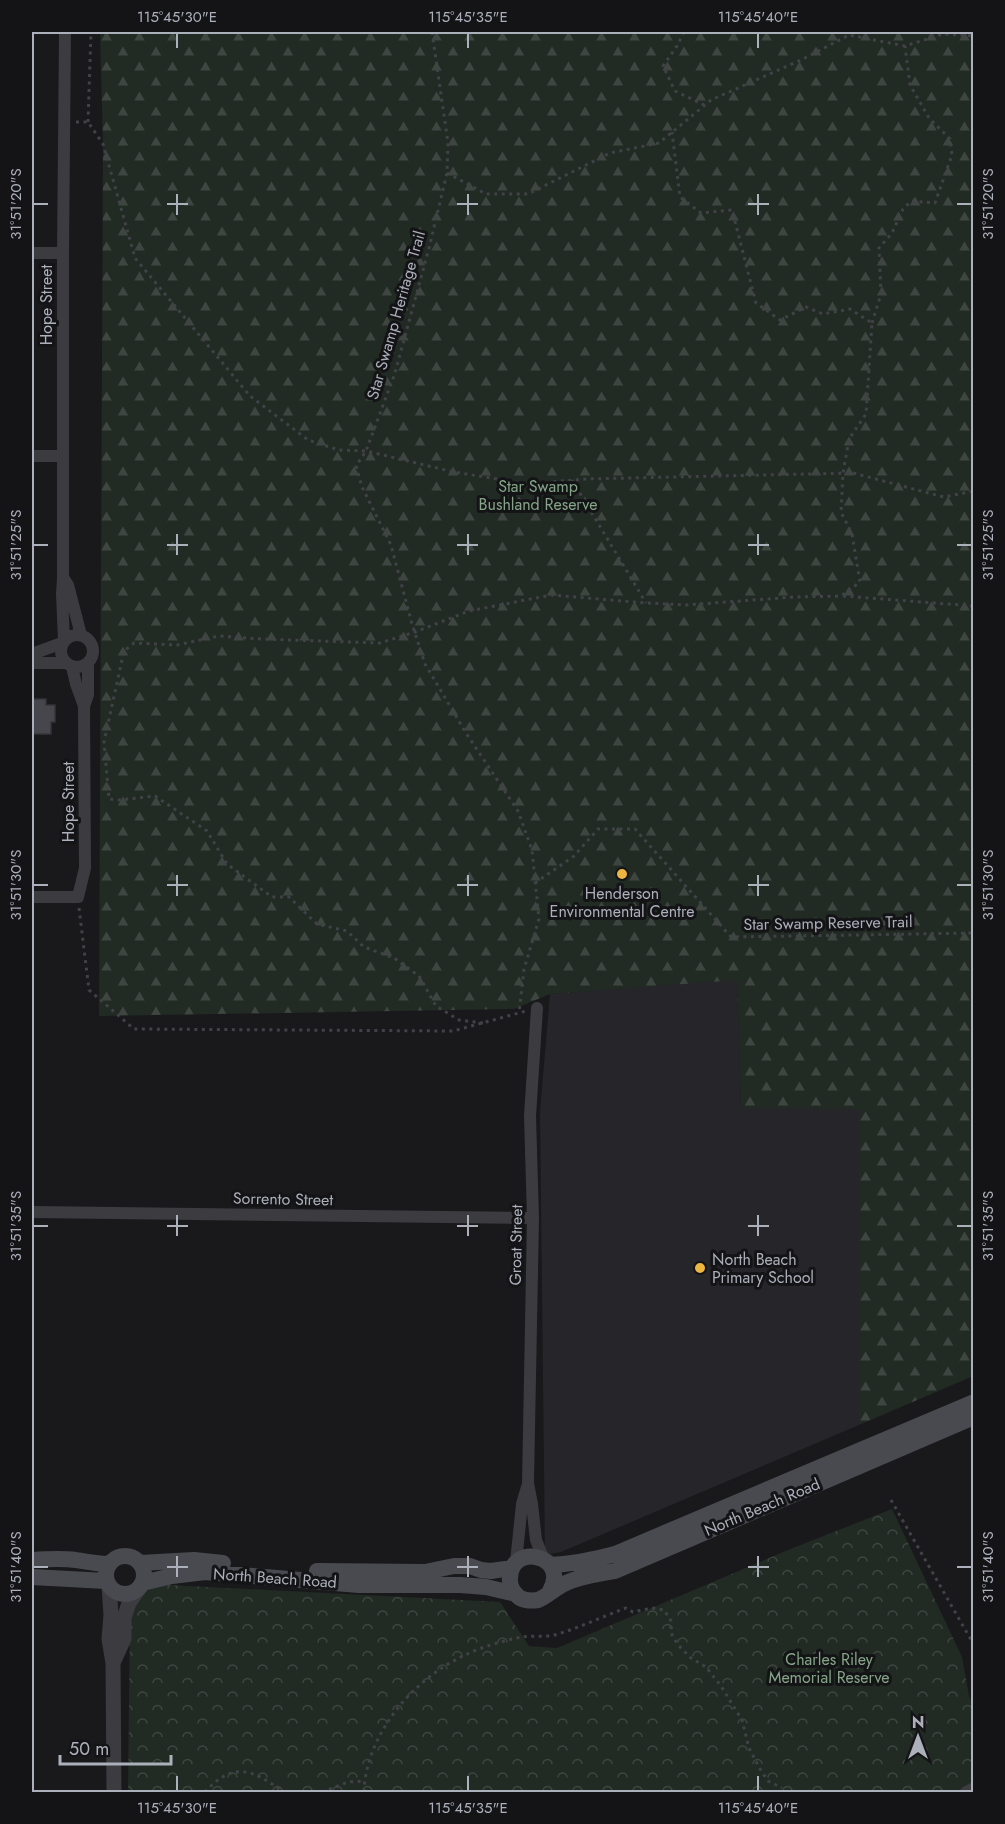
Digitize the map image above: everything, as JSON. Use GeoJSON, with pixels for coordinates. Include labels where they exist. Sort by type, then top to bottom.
{"type":"FeatureCollection","features":[{"type":"Feature","properties":{"kind":"main road","name":"North Beach Road"},"geometry":{"type":"LineString","coordinates":[[140,1563],[194,1560],[304,1571],[425,1572],[454,1566],[470,1566],[491,1571],[514,1565],[530,1556],[566,1565],[589,1561],[615,1554],[974,1402]]}},
{"type":"Feature","properties":{"kind":"main road","name":"North Beach Road"},"geometry":{"type":"LineString","coordinates":[[141,1585],[172,1576],[205,1572],[360,1584],[477,1586],[516,1594],[533,1601],[575,1579],[615,1570],[974,1418]]}},
{"type":"Feature","properties":{"kind":"main road"},"geometry":{"type":"LineString","coordinates":[[32,1560],[76,1560],[95,1564],[108,1577],[113,1590],[124,1594],[136,1591],[141,1585],[144,1573],[140,1563],[124,1556],[119,1557],[108,1577]]}},
{"type":"Feature","properties":{"kind":"main road"},"geometry":{"type":"LineString","coordinates":[[547,1562],[554,1575],[550,1591]]}},
{"type":"Feature","properties":{"kind":"main road"},"geometry":{"type":"LineString","coordinates":[[514,1565],[510,1582],[516,1594]]}},
{"type":"Feature","properties":{"kind":"main road"},"geometry":{"type":"LineString","coordinates":[[32,1577],[108,1577]]}},
{"type":"Feature","properties":{"kind":"street","name":"Hope Street"},"geometry":{"type":"LineString","coordinates":[[63,642],[65,32]]}},
{"type":"Feature","properties":{"kind":"street"},"geometry":{"type":"LineString","coordinates":[[32,253],[63,253]]}},
{"type":"Feature","properties":{"kind":"street"},"geometry":{"type":"LineString","coordinates":[[32,456],[63,456]]}},
{"type":"Feature","properties":{"kind":"street","name":"Hope Street"},"geometry":{"type":"LineString","coordinates":[[63,578],[68,585],[81,635]]}},
{"type":"Feature","properties":{"kind":"street"},"geometry":{"type":"LineString","coordinates":[[32,654],[63,642],[71,635],[86,637],[93,647],[88,663],[80,667],[68,664],[32,663]]}},
{"type":"Feature","properties":{"kind":"street"},"geometry":{"type":"LineString","coordinates":[[63,642],[60,651],[68,664]]}},
{"type":"Feature","properties":{"kind":"street","name":"Hope Street"},"geometry":{"type":"LineString","coordinates":[[84,706],[88,695],[88,663]]}},
{"type":"Feature","properties":{"kind":"street","name":"Hope Street"},"geometry":{"type":"LineString","coordinates":[[68,664],[84,706],[85,868],[78,897]]}},
{"type":"Feature","properties":{"kind":"street"},"geometry":{"type":"LineString","coordinates":[[32,897],[78,897]]}},
{"type":"Feature","properties":{"kind":"street","name":"Groat Street"},"geometry":{"type":"LineString","coordinates":[[537,1008],[530,1116],[533,1218],[528,1483],[536,1540],[547,1562]]}},
{"type":"Feature","properties":{"kind":"street","name":"Sorrento Street"},"geometry":{"type":"LineString","coordinates":[[32,1212],[533,1218]]}},
{"type":"Feature","properties":{"kind":"street","name":"Groat Street"},"geometry":{"type":"LineString","coordinates":[[514,1565],[522,1504],[528,1483]]}},
{"type":"Feature","properties":{"kind":"street"},"geometry":{"type":"LineString","coordinates":[[108,1577],[111,1615],[109,1639],[113,1663],[114,1792]]}},
{"type":"Feature","properties":{"kind":"street"},"geometry":{"type":"LineString","coordinates":[[113,1663],[124,1639],[124,1618],[129,1603],[141,1585]]}},
{"type":"Feature","properties":{"kind":"street"},"geometry":{"type":"LineString","coordinates":[[966,1792],[974,1788]]}},
{"type":"Feature","properties":{"kind":"path"},"geometry":{"type":"LineString","coordinates":[[91,32],[88,122],[104,144],[135,258],[250,396],[308,440],[339,450],[366,451],[454,472],[528,484],[572,480],[853,473],[944,496],[974,491]]}},
{"type":"Feature","properties":{"kind":"path","name":"Star Swamp Heritage Trail"},"geometry":{"type":"LineString","coordinates":[[432,32],[448,143],[447,172],[395,373],[366,451],[356,466],[362,487],[391,545],[425,664],[466,734],[518,812],[532,850],[539,919],[524,969],[519,1013]]}},
{"type":"Feature","properties":{"kind":"path"},"geometry":{"type":"LineString","coordinates":[[684,32],[663,66],[675,91],[704,105]]}},
{"type":"Feature","properties":{"kind":"path"},"geometry":{"type":"LineString","coordinates":[[447,172],[486,194],[528,194],[610,153],[659,143],[711,100],[801,60],[849,35],[905,46],[943,33],[974,36]]}},
{"type":"Feature","properties":{"kind":"path"},"geometry":{"type":"LineString","coordinates":[[841,596],[860,582],[852,534],[841,512],[843,474],[849,439],[866,414],[872,323],[881,294],[879,248],[892,233],[903,209],[912,201],[934,203],[952,155],[950,139],[929,118],[910,85],[905,46]]}},
{"type":"Feature","properties":{"kind":"path"},"geometry":{"type":"LineString","coordinates":[[64,122],[88,122]]}},
{"type":"Feature","properties":{"kind":"path"},"geometry":{"type":"LineString","coordinates":[[672,132],[680,197],[701,213],[732,210],[756,303],[780,320],[806,307],[823,314],[850,309],[872,323]]}},
{"type":"Feature","properties":{"kind":"path"},"geometry":{"type":"LineString","coordinates":[[572,480],[646,603]]}},
{"type":"Feature","properties":{"kind":"path"},"geometry":{"type":"LineString","coordinates":[[483,1023],[459,1020],[436,1006],[418,976],[394,958],[364,947],[347,931],[317,924],[289,897],[272,897],[227,864],[207,831],[155,796],[109,799],[104,742],[124,651],[134,643],[177,645],[219,636],[380,643],[469,611],[551,595],[686,605],[841,596],[974,606]]}},
{"type":"Feature","properties":{"kind":"path","name":"Star Swamp Reserve Trail"},"geometry":{"type":"LineString","coordinates":[[535,883],[574,856],[598,829],[635,829],[731,937],[974,933]]}},
{"type":"Feature","properties":{"kind":"path"},"geometry":{"type":"LineString","coordinates":[[78,897],[89,990],[134,1029],[453,1031],[537,1008]]}},
{"type":"Feature","properties":{"kind":"path"},"geometry":{"type":"LineString","coordinates":[[891,1500],[974,1645]]}},
{"type":"Feature","properties":{"kind":"path"},"geometry":{"type":"LineString","coordinates":[[364,1792],[364,1781],[373,1749],[384,1728],[411,1694],[430,1675],[465,1654],[523,1637],[555,1635],[626,1608],[633,1612],[652,1608],[664,1610],[670,1621],[671,1633],[678,1645],[705,1667],[721,1686],[742,1720],[749,1748],[760,1769],[768,1781],[782,1788]]}},
{"type":"Feature","properties":{"kind":"path"},"geometry":{"type":"LineString","coordinates":[[205,1792],[224,1777],[238,1772],[255,1774],[270,1781],[283,1792]]}},
{"type":"Feature","properties":{"kind":"path"},"geometry":{"type":"LineString","coordinates":[[322,1792],[348,1782],[364,1781]]}},
{"type":"Feature","properties":{"kind":"shaded area","name":"North Beach Primary School"},"geometry":{"type":"Polygon","coordinates":[[[737,979],[741,1108],[859,1108],[859,1425],[561,1552],[545,1555],[540,1112],[550,994],[737,979]]]}},
{"type":"Feature","properties":{"kind":"green space","name":"Star Swamp Bushland Reserve"},"geometry":{"type":"Polygon","coordinates":[[[100,32],[973,32],[973,1376],[859,1425],[859,1109],[741,1108],[737,980],[550,994],[514,1009],[99,1016],[103,144],[100,32]]]}},
{"type":"Feature","properties":{"kind":"green space","name":"Charles Riley Memorial Reserve"},"geometry":{"type":"Polygon","coordinates":[[[892,1509],[962,1657],[969,1696],[973,1704],[973,1792],[128,1792],[130,1611],[151,1584],[500,1602],[529,1646],[557,1648],[788,1550],[892,1509]]]}},
{"type":"Feature","properties":{"kind":"building"},"geometry":{"type":"Polygon","coordinates":[[[32,699],[46,699],[46,705],[55,705],[55,722],[51,722],[51,734],[32,734],[32,699]]]}},
{"type":"Feature","properties":{"kind":"place","name":"Henderson Environmental Centre"},"geometry":{"type":"Point","coordinates":[622,874]}},
{"type":"Feature","properties":{"kind":"place","name":"North Beach Primary School"},"geometry":{"type":"Point","coordinates":[700,1268]}}]}
